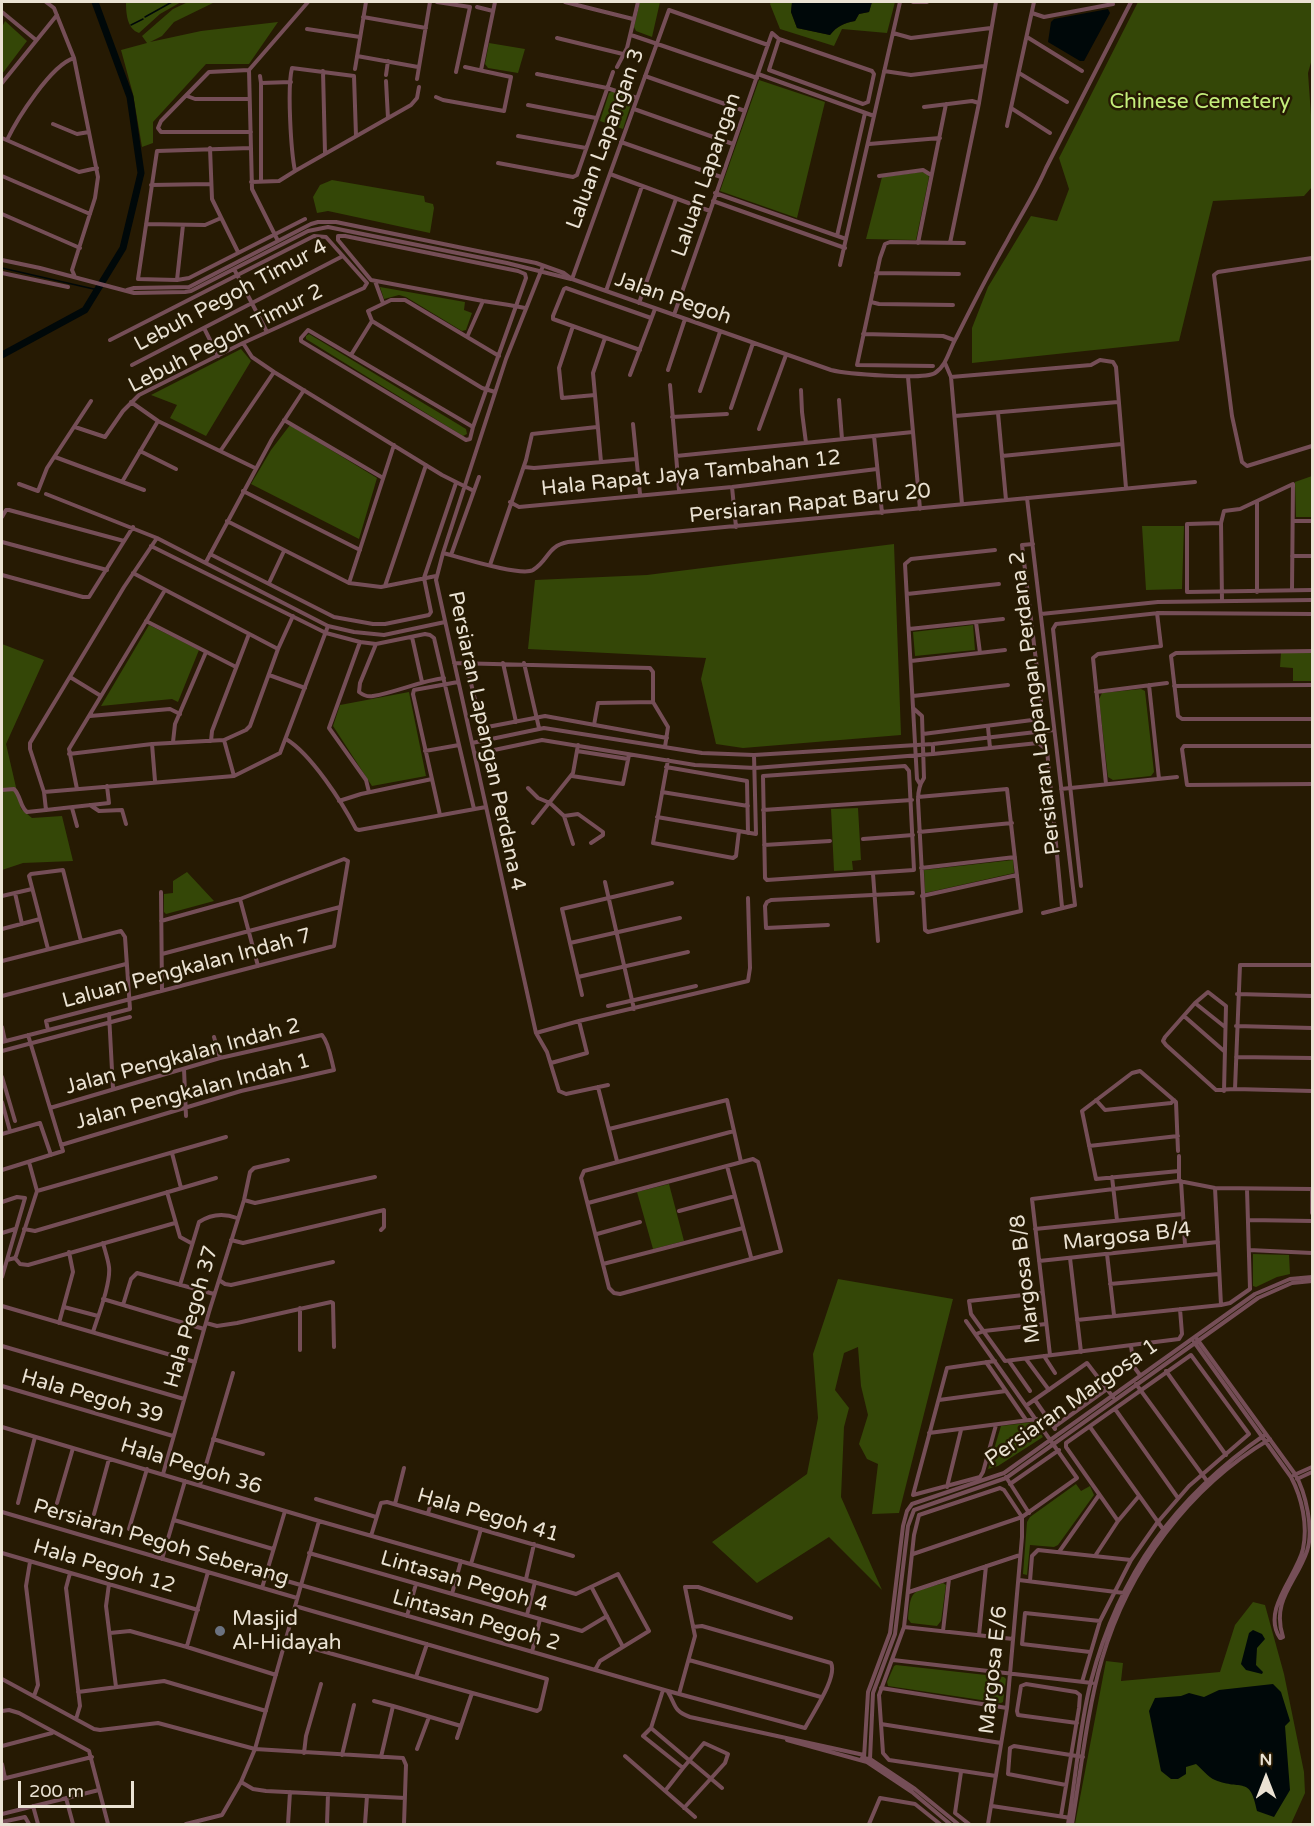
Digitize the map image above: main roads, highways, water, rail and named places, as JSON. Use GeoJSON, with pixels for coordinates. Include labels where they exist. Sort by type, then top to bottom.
{"type":"FeatureCollection","features":[{"type":"Feature","properties":{"kind":"waterway"},"geometry":{"type":"LineString","coordinates":[[2,355],[85,310],[123,248],[141,173],[130,97],[95,2]]}},
{"type":"Feature","properties":{"kind":"waterway"},"geometry":{"type":"LineString","coordinates":[[145,17],[172,2]]}},
{"type":"Feature","properties":{"kind":"waterway"},"geometry":{"type":"LineString","coordinates":[[131,25],[143,19]]}},
{"type":"Feature","properties":{"kind":"waterway"},"geometry":{"type":"LineString","coordinates":[[2,268],[98,290]]}},
{"type":"Feature","properties":{"kind":"place","name":"Masjid Al-Hidayah"},"geometry":{"type":"Point","coordinates":[220,1631]}},
{"type":"Feature","properties":{"kind":"park label","name":"Chinese Cemetery"},"geometry":{"type":"Point","coordinates":[1200,102]}}]}
